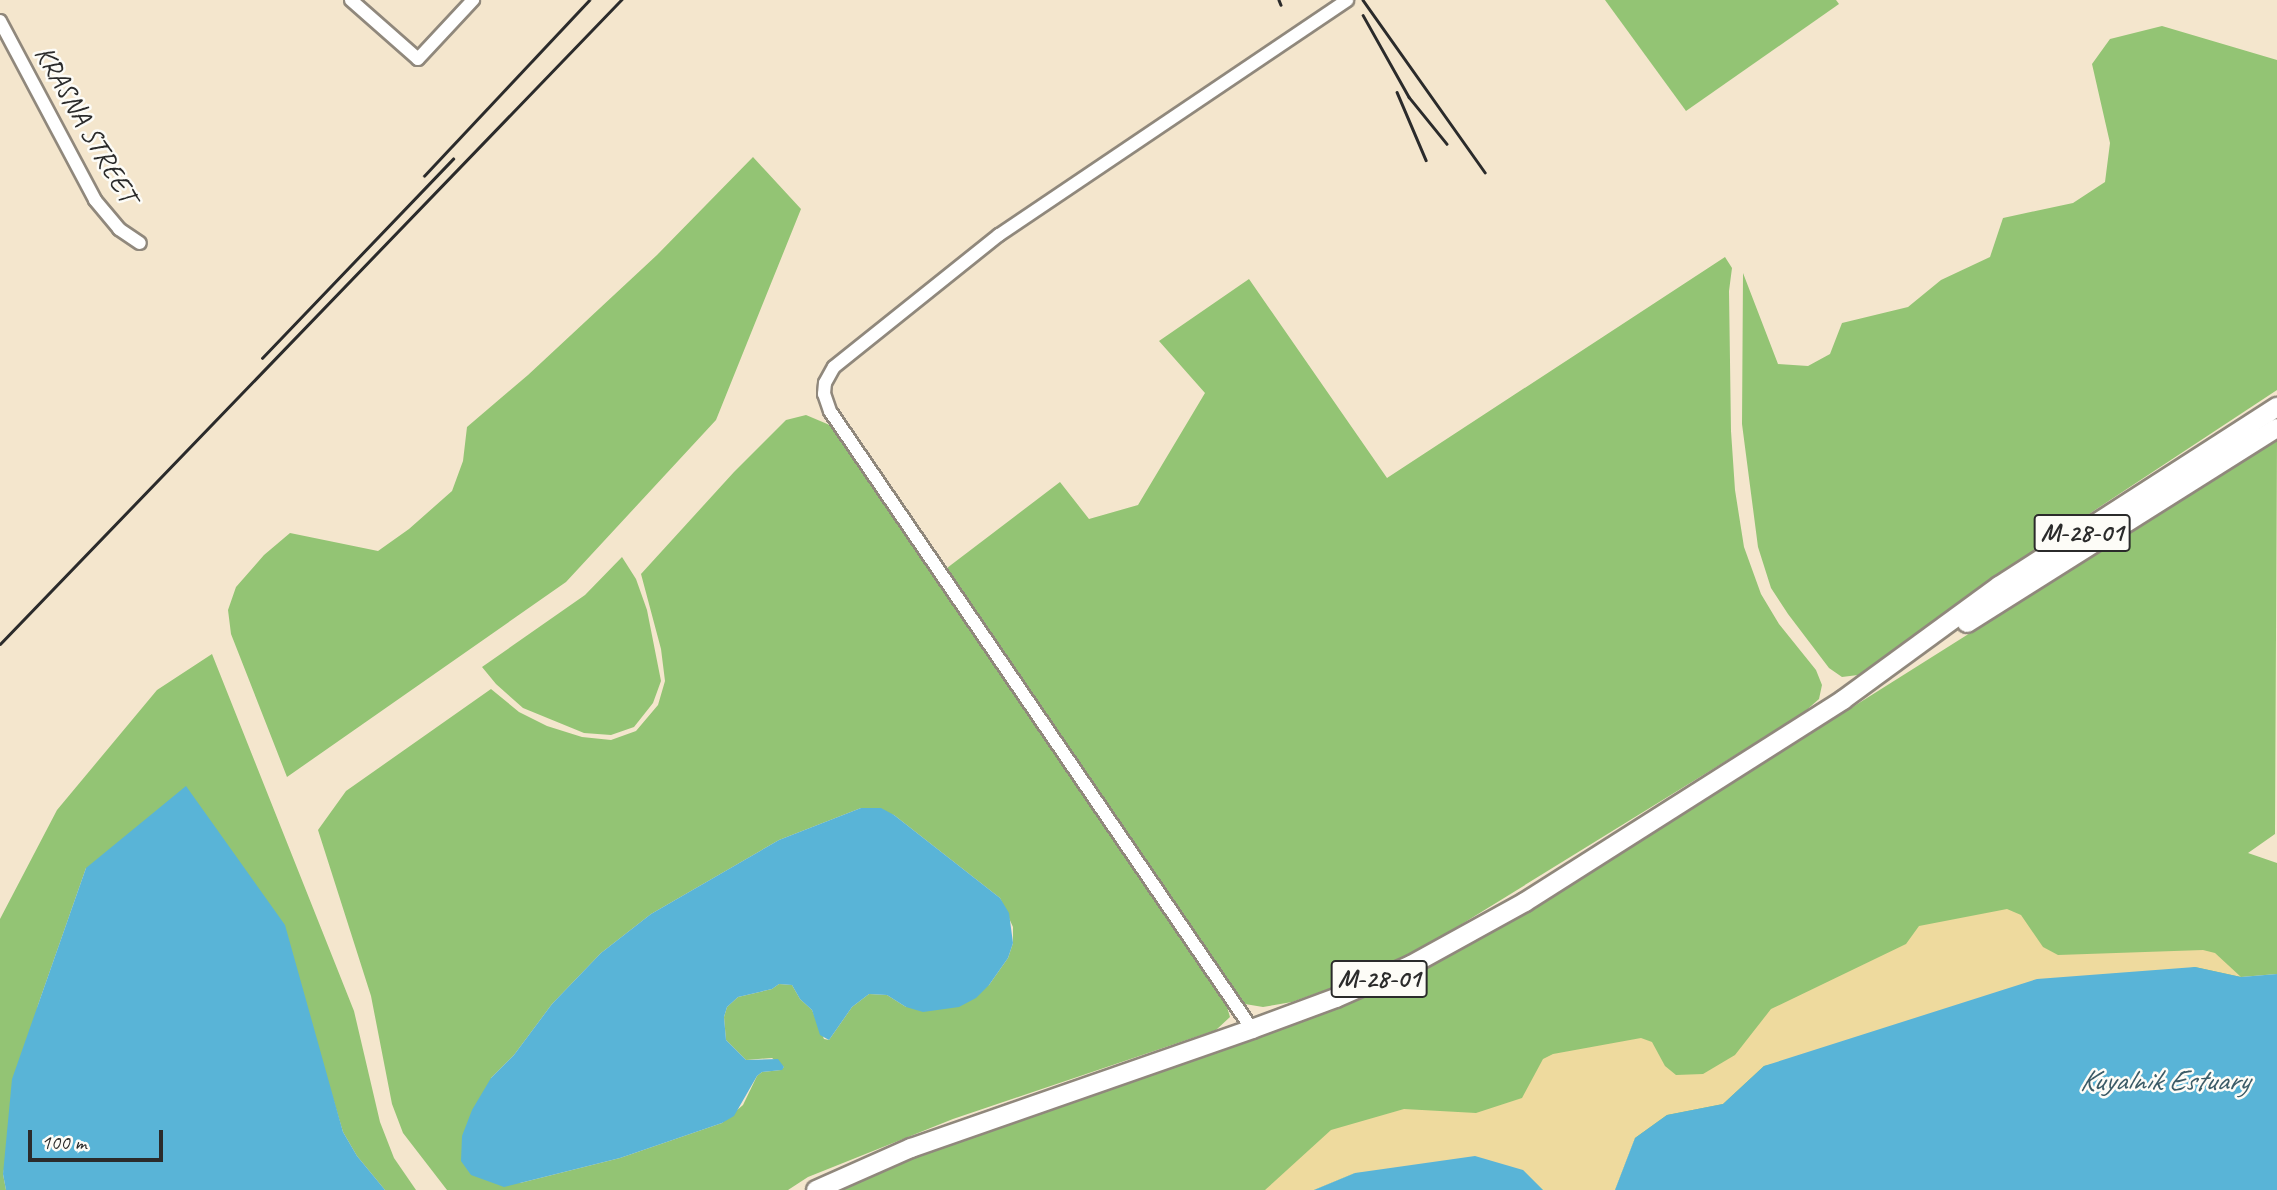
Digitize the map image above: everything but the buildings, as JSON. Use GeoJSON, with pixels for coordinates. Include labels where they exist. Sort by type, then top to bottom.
{"type":"FeatureCollection","features":[{"type":"Feature","properties":{"kind":"highway","name":"М-28-01"},"geometry":{"type":"LineString","coordinates":[[1892,667],[1999,586],[2277,407]]}},
{"type":"Feature","properties":{"kind":"highway","name":"М-28-01"},"geometry":{"type":"LineString","coordinates":[[816,1190],[911,1148],[1252,1029],[1398,971],[1482,926],[2277,428]]}},
{"type":"Feature","properties":{"kind":"highway"},"geometry":{"type":"LineString","coordinates":[[2190,483],[2229,466],[2277,436]]}},
{"type":"Feature","properties":{"kind":"street"},"geometry":{"type":"LineString","coordinates":[[351,0],[418,59],[473,0]]}},
{"type":"Feature","properties":{"kind":"street"},"geometry":{"type":"LineString","coordinates":[[1252,1029],[830,411],[824,394],[825,383],[834,367],[999,235],[1347,0]]}},
{"type":"Feature","properties":{"kind":"street","name":"KRASNA STREET"},"geometry":{"type":"LineString","coordinates":[[0,21],[95,200],[119,229],[140,243]]}},
{"type":"Feature","properties":{"kind":"green space"},"geometry":{"type":"Polygon","coordinates":[[[1605,0],[1836,0],[1839,4],[1686,111],[1605,0]]]}},
{"type":"Feature","properties":{"kind":"green space"},"geometry":{"type":"Polygon","coordinates":[[[2162,26],[2277,60],[2277,390],[2095,510],[1858,675],[1842,677],[1829,668],[1771,588],[1758,547],[1742,424],[1743,273],[1778,364],[1808,366],[1830,354],[1842,323],[1908,307],[1941,280],[1990,257],[2003,218],[2073,203],[2105,182],[2110,143],[2092,64],[2110,39],[2162,26]]]}},
{"type":"Feature","properties":{"kind":"green space"},"geometry":{"type":"Polygon","coordinates":[[[753,157],[801,209],[716,420],[566,582],[287,777],[231,634],[228,610],[236,587],[264,555],[290,533],[378,551],[409,529],[452,491],[463,461],[467,427],[528,375],[657,255],[753,157]]]}},
{"type":"Feature","properties":{"kind":"green space"},"geometry":{"type":"Polygon","coordinates":[[[1725,257],[1732,268],[1729,291],[1731,431],[1735,490],[1744,547],[1761,594],[1779,624],[1816,670],[1822,685],[1819,699],[1802,714],[1444,935],[1373,973],[1292,1002],[1263,1007],[1245,1004],[1224,979],[947,568],[1060,482],[1089,519],[1138,505],[1205,393],[1159,341],[1249,279],[1387,478],[1725,257]]]}},
{"type":"Feature","properties":{"kind":"green space"},"geometry":{"type":"Polygon","coordinates":[[[806,415],[832,426],[1224,997],[1230,1017],[1216,1030],[953,1119],[808,1177],[788,1190],[447,1190],[403,1133],[392,1104],[371,996],[318,830],[346,791],[491,689],[519,712],[547,726],[582,737],[611,740],[636,731],[658,705],[665,681],[661,649],[641,574],[734,472],[786,420],[806,415]],[[861,808],[779,840],[651,914],[601,953],[552,1004],[514,1055],[491,1078],[520,1183],[620,1158],[722,1123],[743,1105],[757,1076],[762,1072],[781,1070],[784,1067],[772,1058],[746,1060],[726,1040],[724,1017],[727,1007],[738,997],[772,989],[779,984],[792,985],[800,999],[812,1010],[824,1039],[829,1040],[852,1007],[869,994],[887,995],[906,1007],[989,985],[1008,958],[1013,943],[1013,927],[1000,898],[894,815],[861,808]]]}},
{"type":"Feature","properties":{"kind":"green space"},"geometry":{"type":"Polygon","coordinates":[[[2277,440],[2275,834],[2248,853],[2277,863],[2277,974],[2241,977],[1635,1138],[1615,1190],[1543,1190],[1523,1170],[1355,1173],[1314,1190],[838,1190],[965,1137],[1293,1024],[1374,993],[1427,967],[1560,891],[2277,440]]]}},
{"type":"Feature","properties":{"kind":"green space"},"geometry":{"type":"Polygon","coordinates":[[[622,557],[636,579],[647,610],[661,681],[653,703],[634,727],[611,735],[584,733],[523,708],[496,684],[482,667],[585,595],[622,557]]]}},
{"type":"Feature","properties":{"kind":"green space"},"geometry":{"type":"Polygon","coordinates":[[[212,654],[354,1011],[380,1122],[394,1158],[416,1190],[385,1190],[357,1156],[343,1132],[314,1035],[86,868],[38,1005],[3,1174],[6,1190],[0,1190],[0,919],[57,810],[157,690],[212,654]]]}},
{"type":"Feature","properties":{"kind":"sand"},"geometry":{"type":"Polygon","coordinates":[[[2007,909],[2021,915],[2043,947],[2058,955],[2203,950],[2215,953],[2241,977],[2195,967],[1764,1066],[1723,1104],[1667,1115],[1635,1138],[1615,1190],[1543,1190],[1523,1170],[1355,1173],[1314,1190],[1265,1190],[1331,1130],[1404,1109],[1476,1113],[1522,1098],[1543,1059],[1553,1054],[1641,1038],[1652,1042],[1665,1066],[1676,1075],[1703,1074],[1735,1055],[1771,1009],[1906,944],[1919,926],[2007,909]]]}},
{"type":"Feature","properties":{"kind":"water"},"geometry":{"type":"Polygon","coordinates":[[[186,786],[285,925],[343,1132],[357,1156],[385,1190],[6,1190],[3,1174],[12,1079],[86,868],[186,786]]]}},
{"type":"Feature","properties":{"kind":"water"},"geometry":{"type":"Polygon","coordinates":[[[861,808],[881,808],[894,815],[1000,898],[1009,913],[1013,943],[1008,958],[976,998],[959,1007],[923,1012],[906,1007],[887,995],[869,994],[852,1007],[829,1040],[820,1035],[812,1010],[800,999],[792,985],[779,984],[772,989],[738,997],[727,1007],[724,1017],[726,1040],[746,1060],[778,1059],[784,1067],[782,1070],[762,1072],[757,1076],[734,1116],[722,1123],[620,1158],[504,1187],[471,1175],[461,1161],[462,1136],[472,1110],[491,1078],[514,1055],[552,1004],[601,953],[651,914],[779,840],[861,808]]]}},
{"type":"Feature","properties":{"kind":"water","name":"Kuyalnik Estuary"},"geometry":{"type":"Polygon","coordinates":[[[2195,967],[2241,977],[2277,974],[2277,1190],[1615,1190],[1635,1138],[1667,1115],[1723,1104],[1764,1066],[2037,979],[2195,967]]]}},
{"type":"Feature","properties":{"kind":"water"},"geometry":{"type":"Polygon","coordinates":[[[1475,1156],[1523,1170],[1543,1190],[1314,1190],[1355,1173],[1475,1156]]]}},
{"type":"Feature","properties":{"kind":"railway"},"geometry":{"type":"LineString","coordinates":[[424,176],[589,0]]}},
{"type":"Feature","properties":{"kind":"railway"},"geometry":{"type":"LineString","coordinates":[[0,644],[621,0]]}},
{"type":"Feature","properties":{"kind":"railway"},"geometry":{"type":"LineString","coordinates":[[1279,0],[1281,5]]}},
{"type":"Feature","properties":{"kind":"railway"},"geometry":{"type":"LineString","coordinates":[[1363,0],[1485,172]]}},
{"type":"Feature","properties":{"kind":"railway"},"geometry":{"type":"LineString","coordinates":[[1363,15],[1409,97],[1447,144]]}},
{"type":"Feature","properties":{"kind":"railway"},"geometry":{"type":"LineString","coordinates":[[1397,92],[1426,160]]}},
{"type":"Feature","properties":{"kind":"railway"},"geometry":{"type":"LineString","coordinates":[[262,358],[453,159]]}}]}
